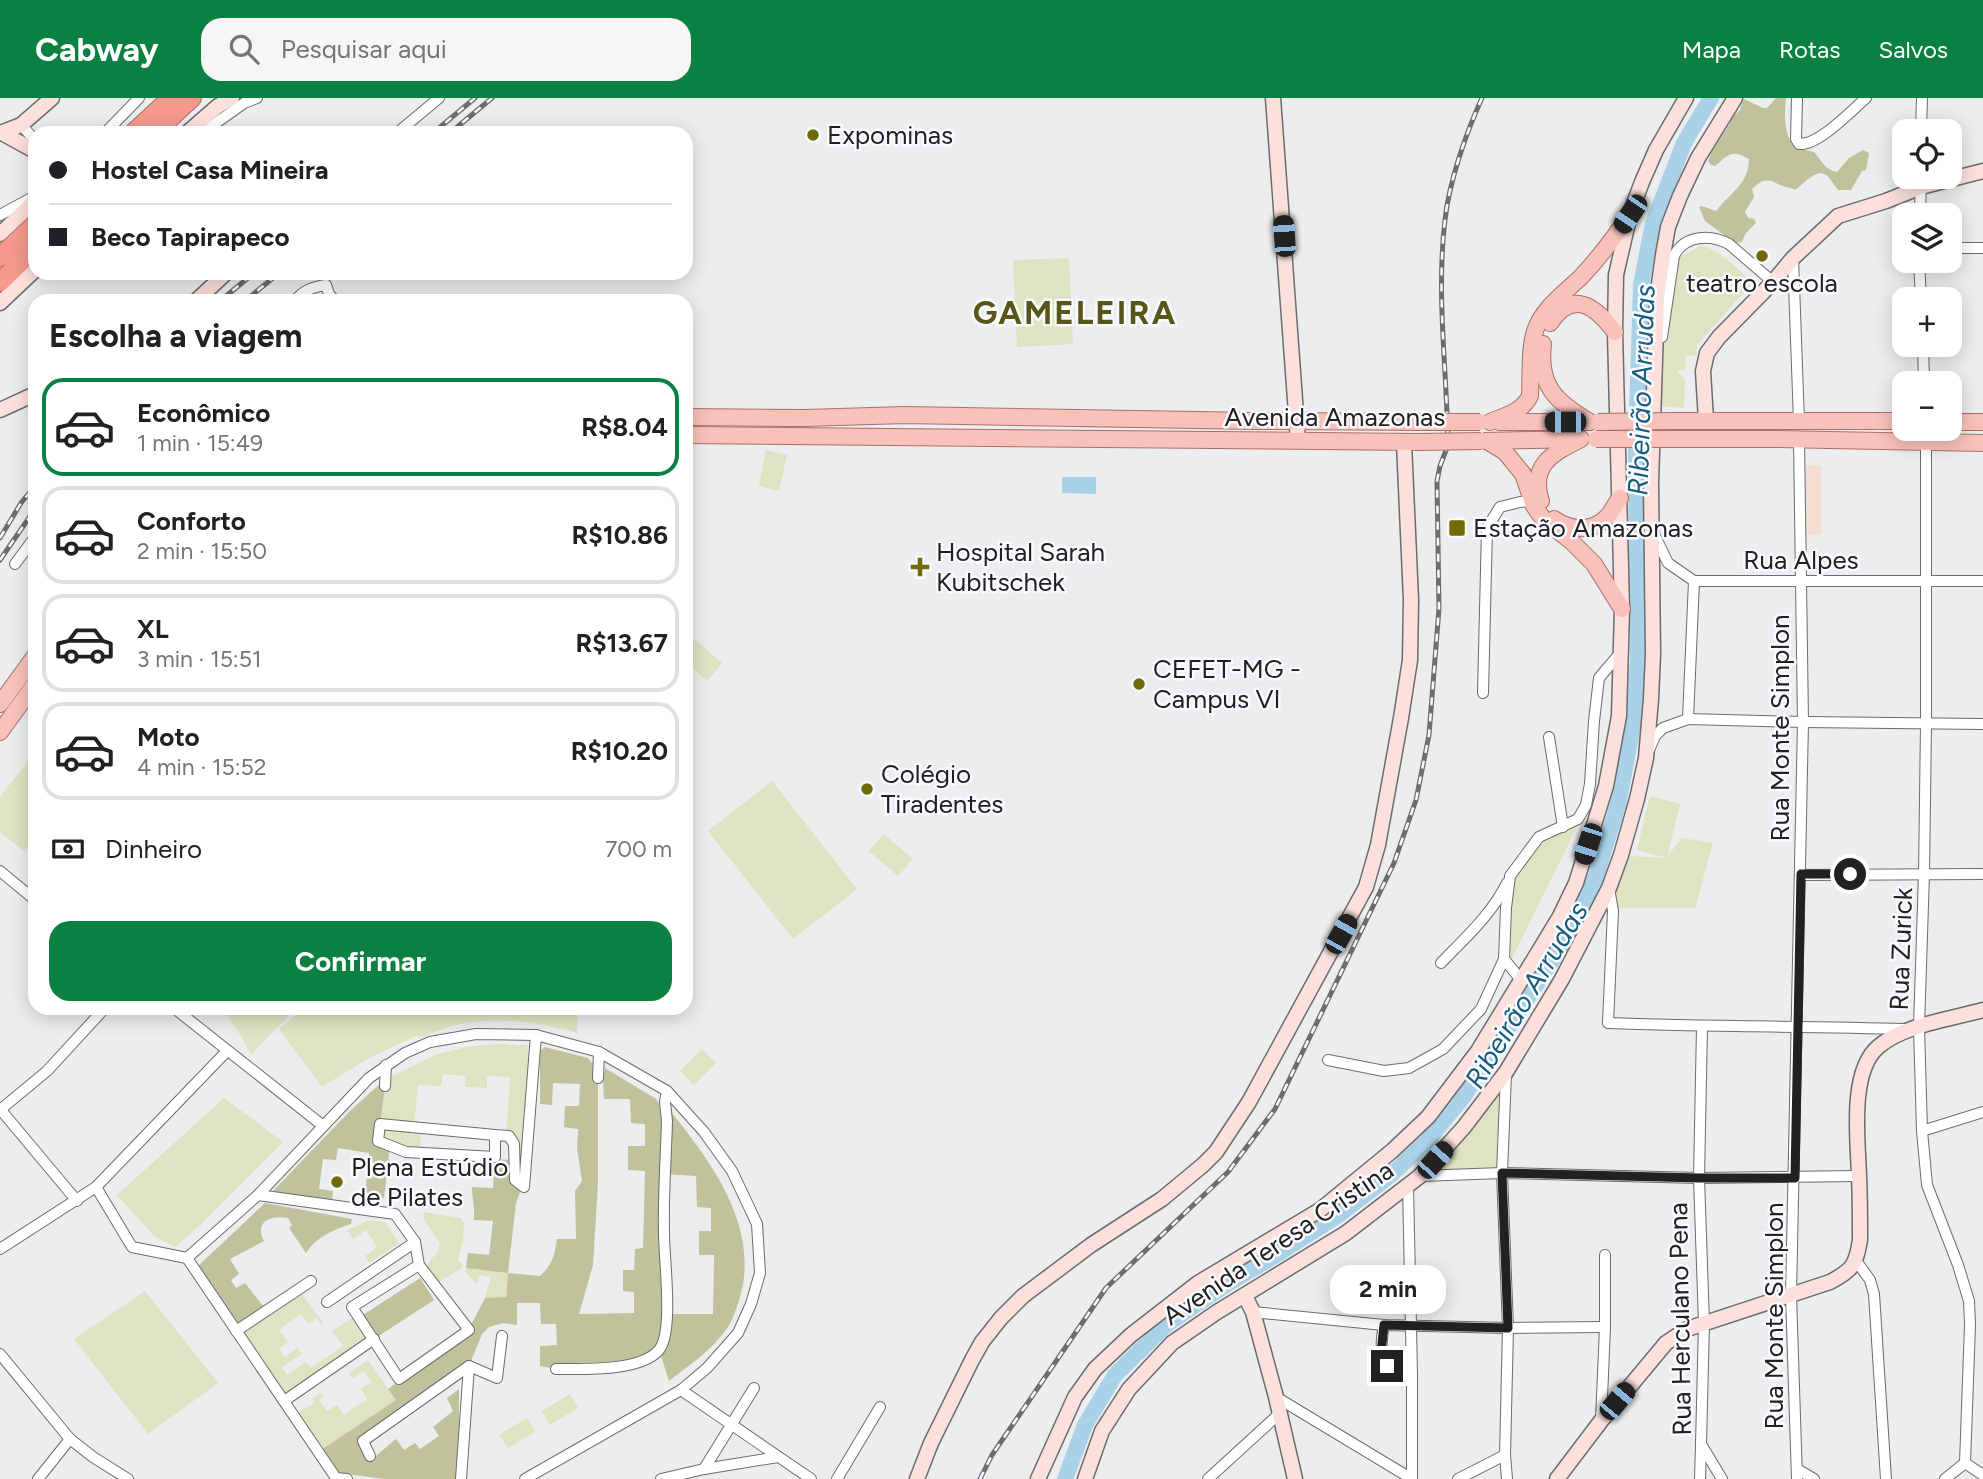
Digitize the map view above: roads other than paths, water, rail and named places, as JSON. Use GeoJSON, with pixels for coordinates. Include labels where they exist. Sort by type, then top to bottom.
{"type":"FeatureCollection","features":[{"type":"Feature","properties":{"kind":"highway"},"geometry":{"type":"LineString","coordinates":[[141,126],[171,98]]}},
{"type":"Feature","properties":{"kind":"highway"},"geometry":{"type":"LineString","coordinates":[[162,126],[192,98]]}},
{"type":"Feature","properties":{"kind":"highway"},"geometry":{"type":"LineString","coordinates":[[0,257],[28,231]]}},
{"type":"Feature","properties":{"kind":"highway"},"geometry":{"type":"LineString","coordinates":[[0,282],[28,255]]}},
{"type":"Feature","properties":{"kind":"main road"},"geometry":{"type":"LineString","coordinates":[[1,133],[21,125],[52,98]]}},
{"type":"Feature","properties":{"kind":"main road"},"geometry":{"type":"LineString","coordinates":[[195,126],[232,98]]}},
{"type":"Feature","properties":{"kind":"main road"},"geometry":{"type":"LineString","coordinates":[[1273,98],[1298,441]]}},
{"type":"Feature","properties":{"kind":"main road","name":"Avenida Teresa Cristina"},"geometry":{"type":"LineString","coordinates":[[1038,1479],[1074,1397],[1130,1335],[1192,1287],[1320,1210],[1392,1151],[1428,1117],[1478,1051],[1559,918],[1576,883],[1613,753],[1619,716],[1622,609],[1616,275],[1630,214],[1656,150],[1686,98]]}},
{"type":"Feature","properties":{"kind":"main road","name":"Avenida Teresa Cristina"},"geometry":{"type":"LineString","coordinates":[[1085,1479],[1102,1431],[1129,1389],[1172,1343],[1217,1312],[1346,1233],[1414,1181],[1464,1127],[1506,1072],[1562,979],[1609,888],[1625,844],[1646,758],[1653,654],[1651,524],[1657,298],[1668,227],[1698,158],[1735,98]]}},
{"type":"Feature","properties":{"kind":"main road"},"geometry":{"type":"LineString","coordinates":[[1,133],[28,143]]}},
{"type":"Feature","properties":{"kind":"main road"},"geometry":{"type":"LineString","coordinates":[[1962,175],[1983,171]]}},
{"type":"Feature","properties":{"kind":"main road"},"geometry":{"type":"LineString","coordinates":[[1706,420],[1703,372],[1707,353],[1719,337],[1838,216],[1886,201],[1908,189]]}},
{"type":"Feature","properties":{"kind":"main road"},"geometry":{"type":"LineString","coordinates":[[0,234],[28,205]]}},
{"type":"Feature","properties":{"kind":"main road"},"geometry":{"type":"LineString","coordinates":[[1485,422],[1518,411],[1526,403],[1530,396],[1535,330],[1542,317],[1611,243],[1630,214]]}},
{"type":"Feature","properties":{"kind":"main road"},"geometry":{"type":"LineString","coordinates":[[0,303],[28,277]]}},
{"type":"Feature","properties":{"kind":"main road"},"geometry":{"type":"LineString","coordinates":[[204,294],[218,280]]}},
{"type":"Feature","properties":{"kind":"main road"},"geometry":{"type":"LineString","coordinates":[[1594,422],[1567,408],[1551,391],[1542,362],[1544,336],[1561,310],[1574,304],[1588,305],[1599,312],[1615,332]]}},
{"type":"Feature","properties":{"kind":"main road"},"geometry":{"type":"LineString","coordinates":[[0,410],[28,397]]}},
{"type":"Feature","properties":{"kind":"main road","name":"Avenida Amazonas"},"geometry":{"type":"LineString","coordinates":[[693,417],[905,415],[1424,422],[1892,421]]}},
{"type":"Feature","properties":{"kind":"main road"},"geometry":{"type":"LineString","coordinates":[[918,1479],[931,1443],[972,1360],[1001,1318],[1023,1296],[1091,1245],[1162,1199],[1216,1152],[1235,1125],[1277,1052],[1366,887],[1378,845],[1410,660],[1411,442],[1406,432],[1424,422]]}},
{"type":"Feature","properties":{"kind":"main road"},"geometry":{"type":"LineString","coordinates":[[1962,422],[1983,422]]}},
{"type":"Feature","properties":{"kind":"main road","name":"Avenida Amazonas"},"geometry":{"type":"LineString","coordinates":[[693,436],[1411,442],[1892,437]]}},
{"type":"Feature","properties":{"kind":"main road"},"geometry":{"type":"LineString","coordinates":[[1589,439],[1555,452],[1546,461],[1538,475],[1537,489],[1542,505],[1565,527],[1582,528],[1596,526],[1607,517],[1620,498]]}},
{"type":"Feature","properties":{"kind":"main road","name":"Avenida Amazonas"},"geometry":{"type":"LineString","coordinates":[[1962,440],[1983,443]]}},
{"type":"Feature","properties":{"kind":"main road"},"geometry":{"type":"LineString","coordinates":[[1483,441],[1505,452],[1523,474],[1533,501],[1544,520],[1594,564],[1622,609]]}},
{"type":"Feature","properties":{"kind":"main road"},"geometry":{"type":"LineString","coordinates":[[0,704],[28,666]]}},
{"type":"Feature","properties":{"kind":"main road"},"geometry":{"type":"LineString","coordinates":[[0,732],[28,694]]}},
{"type":"Feature","properties":{"kind":"main road"},"geometry":{"type":"LineString","coordinates":[[1557,1479],[1666,1343],[1687,1329],[1830,1282],[1845,1274],[1857,1262],[1860,1240],[1858,1095],[1864,1067],[1878,1046],[1895,1036],[1983,1010]]}},
{"type":"Feature","properties":{"kind":"main road"},"geometry":{"type":"LineString","coordinates":[[1245,1296],[1253,1312],[1295,1479]]}},
{"type":"Feature","properties":{"kind":"street"},"geometry":{"type":"LineString","coordinates":[[112,126],[139,98]]}},
{"type":"Feature","properties":{"kind":"street"},"geometry":{"type":"LineString","coordinates":[[212,126],[244,103],[257,98]]}},
{"type":"Feature","properties":{"kind":"street"},"geometry":{"type":"LineString","coordinates":[[1797,98],[1796,139],[1799,144],[1810,143],[1866,98]]}},
{"type":"Feature","properties":{"kind":"street"},"geometry":{"type":"LineString","coordinates":[[1922,98],[1922,119]]}},
{"type":"Feature","properties":{"kind":"street"},"geometry":{"type":"LineString","coordinates":[[405,126],[438,99]]}},
{"type":"Feature","properties":{"kind":"street"},"geometry":{"type":"LineString","coordinates":[[21,125],[28,137]]}},
{"type":"Feature","properties":{"kind":"street"},"geometry":{"type":"LineString","coordinates":[[0,215],[28,201]]}},
{"type":"Feature","properties":{"kind":"street"},"geometry":{"type":"LineString","coordinates":[[1656,376],[1674,256],[1683,244],[1703,237],[1722,240],[1773,282]]}},
{"type":"Feature","properties":{"kind":"street"},"geometry":{"type":"LineString","coordinates":[[1962,248],[1983,248]]}},
{"type":"Feature","properties":{"kind":"street"},"geometry":{"type":"LineString","coordinates":[[1794,258],[1800,421]]}},
{"type":"Feature","properties":{"kind":"street"},"geometry":{"type":"LineString","coordinates":[[302,294],[313,287],[326,285],[329,294]]}},
{"type":"Feature","properties":{"kind":"street","name":"Rua Monte Simplon"},"geometry":{"type":"LineString","coordinates":[[1797,1474],[1791,1295],[1803,722],[1799,440]]}},
{"type":"Feature","properties":{"kind":"street","name":"Rua Zurick"},"geometry":{"type":"LineString","coordinates":[[1926,441],[1924,874],[1916,1028],[1927,1185],[1969,1301],[1965,1463]]}},
{"type":"Feature","properties":{"kind":"street"},"geometry":{"type":"LineString","coordinates":[[1483,693],[1487,528],[1500,507],[1533,501]]}},
{"type":"Feature","properties":{"kind":"street"},"geometry":{"type":"LineString","coordinates":[[1651,524],[1668,563],[1694,581],[1688,719]]}},
{"type":"Feature","properties":{"kind":"street"},"geometry":{"type":"LineString","coordinates":[[15,564],[28,546]]}},
{"type":"Feature","properties":{"kind":"street","name":"Rua Alpes"},"geometry":{"type":"LineString","coordinates":[[1694,581],[1983,581]]}},
{"type":"Feature","properties":{"kind":"street"},"geometry":{"type":"LineString","coordinates":[[1441,962],[1487,916],[1510,876],[1539,837],[1578,819],[1586,805],[1590,784],[1600,678],[1622,650]]}},
{"type":"Feature","properties":{"kind":"street"},"geometry":{"type":"LineString","coordinates":[[1646,758],[1655,736],[1663,728],[1688,719],[1983,724]]}},
{"type":"Feature","properties":{"kind":"street"},"geometry":{"type":"LineString","coordinates":[[1549,737],[1563,827]]}},
{"type":"Feature","properties":{"kind":"street"},"geometry":{"type":"LineString","coordinates":[[0,871],[28,894]]}},
{"type":"Feature","properties":{"kind":"street"},"geometry":{"type":"LineString","coordinates":[[1801,874],[1983,874]]}},
{"type":"Feature","properties":{"kind":"street"},"geometry":{"type":"LineString","coordinates":[[1328,1060],[1384,1071],[1409,1068],[1443,1049],[1481,1009],[1504,959],[1510,876]]}},
{"type":"Feature","properties":{"kind":"street"},"geometry":{"type":"LineString","coordinates":[[1609,888],[1613,911],[1608,1023],[1702,1027],[1916,1028]]}},
{"type":"Feature","properties":{"kind":"street"},"geometry":{"type":"LineString","coordinates":[[1504,959],[1521,980]]}},
{"type":"Feature","properties":{"kind":"street"},"geometry":{"type":"LineString","coordinates":[[77,1201],[0,1109],[47,1070],[98,1015]]}},
{"type":"Feature","properties":{"kind":"street"},"geometry":{"type":"LineString","coordinates":[[183,1015],[322,1125]]}},
{"type":"Feature","properties":{"kind":"street","name":"Rua Herculano Pena"},"geometry":{"type":"LineString","coordinates":[[1702,1027],[1699,1178],[1704,1323],[1700,1444],[1722,1479]]}},
{"type":"Feature","properties":{"kind":"street"},"geometry":{"type":"LineString","coordinates":[[187,1258],[258,1195],[369,1078],[386,1065],[430,1042],[476,1034],[536,1035],[599,1052],[667,1091],[704,1132],[732,1171],[757,1224],[760,1273],[751,1304],[738,1333],[707,1368],[681,1390],[525,1479]]}},
{"type":"Feature","properties":{"kind":"street"},"geometry":{"type":"LineString","coordinates":[[495,1135],[495,1157],[406,1152],[378,1141],[380,1124],[509,1136],[514,1144],[515,1180],[524,1187],[536,1035]]}},
{"type":"Feature","properties":{"kind":"street"},"geometry":{"type":"LineString","coordinates":[[0,1249],[96,1187],[227,1051]]}},
{"type":"Feature","properties":{"kind":"street"},"geometry":{"type":"LineString","coordinates":[[598,1079],[599,1052]]}},
{"type":"Feature","properties":{"kind":"street"},"geometry":{"type":"LineString","coordinates":[[385,1086],[386,1065]]}},
{"type":"Feature","properties":{"kind":"street"},"geometry":{"type":"LineString","coordinates":[[1506,1072],[1502,1173],[1508,1328],[1505,1455],[1507,1479]]}},
{"type":"Feature","properties":{"kind":"street"},"geometry":{"type":"LineString","coordinates":[[556,1369],[609,1369],[647,1359],[659,1350],[665,1337],[667,1091]]}},
{"type":"Feature","properties":{"kind":"street"},"geometry":{"type":"LineString","coordinates":[[1922,1131],[1983,1112]]}},
{"type":"Feature","properties":{"kind":"street"},"geometry":{"type":"LineString","coordinates":[[1412,1479],[1414,1181],[1502,1173],[1699,1178],[1859,1176]]}},
{"type":"Feature","properties":{"kind":"street"},"geometry":{"type":"LineString","coordinates":[[96,1187],[132,1247],[187,1258],[336,1478],[347,1479]]}},
{"type":"Feature","properties":{"kind":"street"},"geometry":{"type":"LineString","coordinates":[[258,1195],[395,1214],[415,1242],[419,1265],[469,1330],[399,1380],[352,1307],[419,1265]]}},
{"type":"Feature","properties":{"kind":"street"},"geometry":{"type":"LineString","coordinates":[[327,1302],[415,1242]]}},
{"type":"Feature","properties":{"kind":"street"},"geometry":{"type":"LineString","coordinates":[[1601,1421],[1605,1255]]}},
{"type":"Feature","properties":{"kind":"street"},"geometry":{"type":"LineString","coordinates":[[1857,1262],[1870,1280],[1874,1294],[1886,1479]]}},
{"type":"Feature","properties":{"kind":"street"},"geometry":{"type":"LineString","coordinates":[[236,1331],[311,1281]]}},
{"type":"Feature","properties":{"kind":"street"},"geometry":{"type":"LineString","coordinates":[[1253,1312],[1384,1325],[1605,1327]]}},
{"type":"Feature","properties":{"kind":"street"},"geometry":{"type":"LineString","coordinates":[[1384,1325],[1381,1353],[1387,1366],[1404,1375],[1412,1374]]}},
{"type":"Feature","properties":{"kind":"street"},"geometry":{"type":"LineString","coordinates":[[469,1366],[497,1378],[502,1336]]}},
{"type":"Feature","properties":{"kind":"street"},"geometry":{"type":"LineString","coordinates":[[284,1401],[374,1339]]}},
{"type":"Feature","properties":{"kind":"street"},"geometry":{"type":"LineString","coordinates":[[0,1354],[70,1439],[128,1479]]}},
{"type":"Feature","properties":{"kind":"street"},"geometry":{"type":"LineString","coordinates":[[370,1456],[363,1441],[469,1366]]}},
{"type":"Feature","properties":{"kind":"street"},"geometry":{"type":"LineString","coordinates":[[461,1479],[469,1366]]}},
{"type":"Feature","properties":{"kind":"street"},"geometry":{"type":"LineString","coordinates":[[704,1469],[754,1388]]}},
{"type":"Feature","properties":{"kind":"street"},"geometry":{"type":"LineString","coordinates":[[681,1390],[811,1479]]}},
{"type":"Feature","properties":{"kind":"street"},"geometry":{"type":"LineString","coordinates":[[1276,1397],[1412,1479]]}},
{"type":"Feature","properties":{"kind":"street"},"geometry":{"type":"LineString","coordinates":[[837,1479],[880,1408]]}},
{"type":"Feature","properties":{"kind":"street"},"geometry":{"type":"LineString","coordinates":[[1208,1479],[1279,1414]]}},
{"type":"Feature","properties":{"kind":"street"},"geometry":{"type":"LineString","coordinates":[[38,1479],[70,1439]]}},
{"type":"Feature","properties":{"kind":"street"},"geometry":{"type":"LineString","coordinates":[[1700,1444],[1700,1479]]}},
{"type":"Feature","properties":{"kind":"street"},"geometry":{"type":"LineString","coordinates":[[1458,1479],[1505,1455]]}},
{"type":"Feature","properties":{"kind":"street"},"geometry":{"type":"LineString","coordinates":[[661,1479],[778,1457]]}},
{"type":"Feature","properties":{"kind":"street"},"geometry":{"type":"LineString","coordinates":[[1945,1479],[1965,1463],[1983,1475]]}},
{"type":"Feature","properties":{"kind":"street"},"geometry":{"type":"LineString","coordinates":[[1797,1474],[1814,1479]]}},
{"type":"Feature","properties":{"kind":"water"},"geometry":{"type":"Polygon","coordinates":[[[1062,477],[1096,477],[1096,494],[1062,493],[1062,477]]]}},
{"type":"Feature","properties":{"kind":"waterway","name":"Ribeirão Arrudas"},"geometry":{"type":"LineString","coordinates":[[1065,1479],[1085,1425],[1115,1375],[1167,1324],[1340,1214],[1392,1174],[1428,1140],[1464,1096],[1566,939],[1595,879],[1618,805],[1635,714],[1638,658],[1636,449],[1641,285],[1653,223],[1684,143],[1711,98]]}},
{"type":"Feature","properties":{"kind":"railway"},"geometry":{"type":"LineString","coordinates":[[441,126],[475,98]]}},
{"type":"Feature","properties":{"kind":"railway"},"geometry":{"type":"LineString","coordinates":[[458,126],[492,98]]}},
{"type":"Feature","properties":{"kind":"railway"},"geometry":{"type":"LineString","coordinates":[[980,1479],[992,1455],[1106,1288],[1228,1172],[1275,1109],[1394,863],[1416,800],[1429,735],[1439,608],[1437,481],[1448,445],[1442,304],[1445,220],[1459,158],[1482,98]]}},
{"type":"Feature","properties":{"kind":"railway"},"geometry":{"type":"LineString","coordinates":[[228,294],[246,280]]}},
{"type":"Feature","properties":{"kind":"railway"},"geometry":{"type":"LineString","coordinates":[[254,294],[270,280]]}},
{"type":"Feature","properties":{"kind":"railway"},"geometry":{"type":"LineString","coordinates":[[0,538],[28,494]]}},
{"type":"Feature","properties":{"kind":"railway"},"geometry":{"type":"LineString","coordinates":[[0,560],[28,519]]}},
{"type":"Feature","properties":{"kind":"place","name":"Expominas"},"geometry":{"type":"Point","coordinates":[813,135]}},
{"type":"Feature","properties":{"kind":"place","name":"teatro escola"},"geometry":{"type":"Point","coordinates":[1762,256]}},
{"type":"Feature","properties":{"kind":"place","name":"Estação Amazonas"},"geometry":{"type":"Point","coordinates":[1457,528]}},
{"type":"Feature","properties":{"kind":"place","name":"Hospital Sarah Kubitschek"},"geometry":{"type":"Point","coordinates":[920,567]}},
{"type":"Feature","properties":{"kind":"place","name":"CEFET-MG - Campus VI"},"geometry":{"type":"Point","coordinates":[1139,684]}},
{"type":"Feature","properties":{"kind":"place","name":"Colégio Tiradentes"},"geometry":{"type":"Point","coordinates":[867,789]}},
{"type":"Feature","properties":{"kind":"place","name":"Plena Estúdio de Pilates"},"geometry":{"type":"Point","coordinates":[337,1182]}},
{"type":"Feature","properties":{"kind":"district","name":"GAMELEIRA"},"geometry":{"type":"Point","coordinates":[1075,312]}}]}
